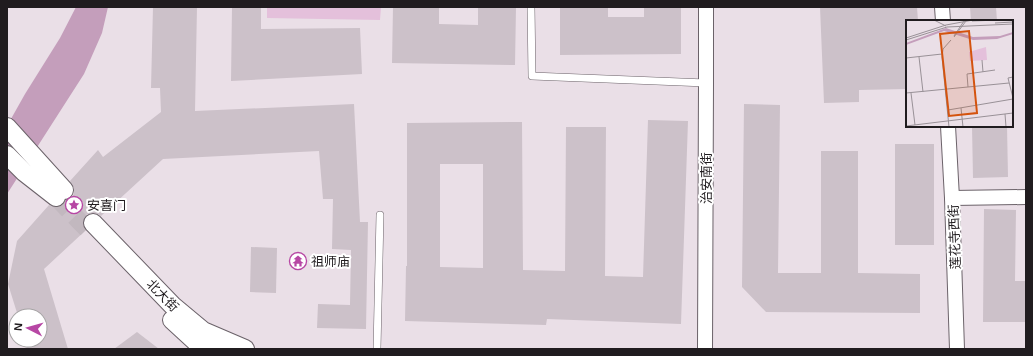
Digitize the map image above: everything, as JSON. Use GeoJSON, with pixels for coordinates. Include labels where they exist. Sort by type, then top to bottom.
{"type":"FeatureCollection","features":[{"type":"Feature","properties":{"kind":"street","name":"治安南街"},"geometry":{"type":"LineString","coordinates":[[705,349],[706,7]]}},
{"type":"Feature","properties":{"kind":"street"},"geometry":{"type":"LineString","coordinates":[[942,7],[943,20]]}},
{"type":"Feature","properties":{"kind":"street","name":"莲花寺西街"},"geometry":{"type":"LineString","coordinates":[[948,127],[957,349]]}},
{"type":"Feature","properties":{"kind":"street"},"geometry":{"type":"LineString","coordinates":[[7,128],[35,158],[60,193],[24,172],[7,155]]}},
{"type":"Feature","properties":{"kind":"street"},"geometry":{"type":"LineString","coordinates":[[952,198],[1026,197]]}},
{"type":"Feature","properties":{"kind":"street","name":"北大街"},"geometry":{"type":"LineString","coordinates":[[212,349],[197,343],[162,312],[95,243],[90,226],[173,306],[203,331],[245,349]]}},
{"type":"Feature","properties":{"kind":"lane"},"geometry":{"type":"LineString","coordinates":[[531,7],[532,76],[706,82]]}},
{"type":"Feature","properties":{"kind":"lane"},"geometry":{"type":"LineString","coordinates":[[377,349],[380,215]]}},
{"type":"Feature","properties":{"kind":"shaded area"},"geometry":{"type":"Polygon","coordinates":[[[76,7],[108,7],[102,33],[84,74],[7,194],[7,126],[60,38],[76,7]]]}},
{"type":"Feature","properties":{"kind":"shaded area"},"geometry":{"type":"Polygon","coordinates":[[[267,7],[381,7],[380,20],[267,18],[267,7]]]}},
{"type":"Feature","properties":{"kind":"building"},"geometry":{"type":"Polygon","coordinates":[[[153,7],[197,7],[195,111],[354,104],[360,222],[368,222],[366,329],[317,328],[318,304],[350,305],[351,250],[332,249],[333,199],[323,199],[319,151],[163,159],[101,216],[96,213],[86,215],[83,220],[83,226],[86,230],[44,269],[68,349],[27,349],[48,348],[48,308],[16,308],[8,284],[17,241],[49,205],[60,207],[74,194],[74,188],[70,181],[98,150],[103,157],[161,112],[160,88],[151,88],[153,7]]]}},
{"type":"Feature","properties":{"kind":"building"},"geometry":{"type":"Polygon","coordinates":[[[232,7],[261,7],[261,29],[360,28],[362,74],[231,81],[232,7]]]}},
{"type":"Feature","properties":{"kind":"building"},"geometry":{"type":"Polygon","coordinates":[[[393,7],[439,7],[439,24],[478,25],[478,7],[516,7],[515,65],[392,63],[393,7]]]}},
{"type":"Feature","properties":{"kind":"building"},"geometry":{"type":"Polygon","coordinates":[[[560,7],[608,7],[608,17],[644,17],[644,7],[681,7],[681,54],[560,55],[560,7]]]}},
{"type":"Feature","properties":{"kind":"building"},"geometry":{"type":"Polygon","coordinates":[[[820,7],[917,7],[918,20],[906,20],[906,89],[859,90],[859,102],[824,103],[820,7]]]}},
{"type":"Feature","properties":{"kind":"building"},"geometry":{"type":"Polygon","coordinates":[[[970,7],[996,7],[997,20],[971,20],[970,7]]]}},
{"type":"Feature","properties":{"kind":"building"},"geometry":{"type":"Polygon","coordinates":[[[744,104],[780,105],[778,273],[821,273],[821,151],[858,151],[858,273],[920,274],[920,313],[766,312],[742,287],[744,104]]]}},
{"type":"Feature","properties":{"kind":"building"},"geometry":{"type":"Polygon","coordinates":[[[648,120],[688,121],[681,324],[547,319],[546,325],[405,321],[407,266],[407,123],[522,122],[523,270],[565,271],[566,127],[606,127],[605,276],[643,277],[648,120]],[[440,164],[440,267],[483,268],[483,164],[440,164]]]}},
{"type":"Feature","properties":{"kind":"building"},"geometry":{"type":"Polygon","coordinates":[[[972,127],[1007,127],[1008,177],[973,178],[972,127]]]}},
{"type":"Feature","properties":{"kind":"building"},"geometry":{"type":"Polygon","coordinates":[[[895,144],[934,144],[934,245],[895,245],[895,144]]]}},
{"type":"Feature","properties":{"kind":"building"},"geometry":{"type":"Polygon","coordinates":[[[984,209],[1016,210],[1015,281],[1026,281],[1026,322],[983,322],[984,209]]]}},
{"type":"Feature","properties":{"kind":"building"},"geometry":{"type":"Polygon","coordinates":[[[251,247],[277,248],[276,293],[250,292],[251,247]]]}},
{"type":"Feature","properties":{"kind":"building"},"geometry":{"type":"Polygon","coordinates":[[[137,332],[159,349],[114,349],[137,332]]]}},
{"type":"Feature","properties":{"kind":"tunnel"},"geometry":{"type":"LineString","coordinates":[[56,197],[87,229]]}},
{"type":"Feature","properties":{"kind":"place","name":"安喜门"},"geometry":{"type":"Point","coordinates":[74,205]}},
{"type":"Feature","properties":{"kind":"place","name":"祖师庙"},"geometry":{"type":"Point","coordinates":[298,261]}}]}
